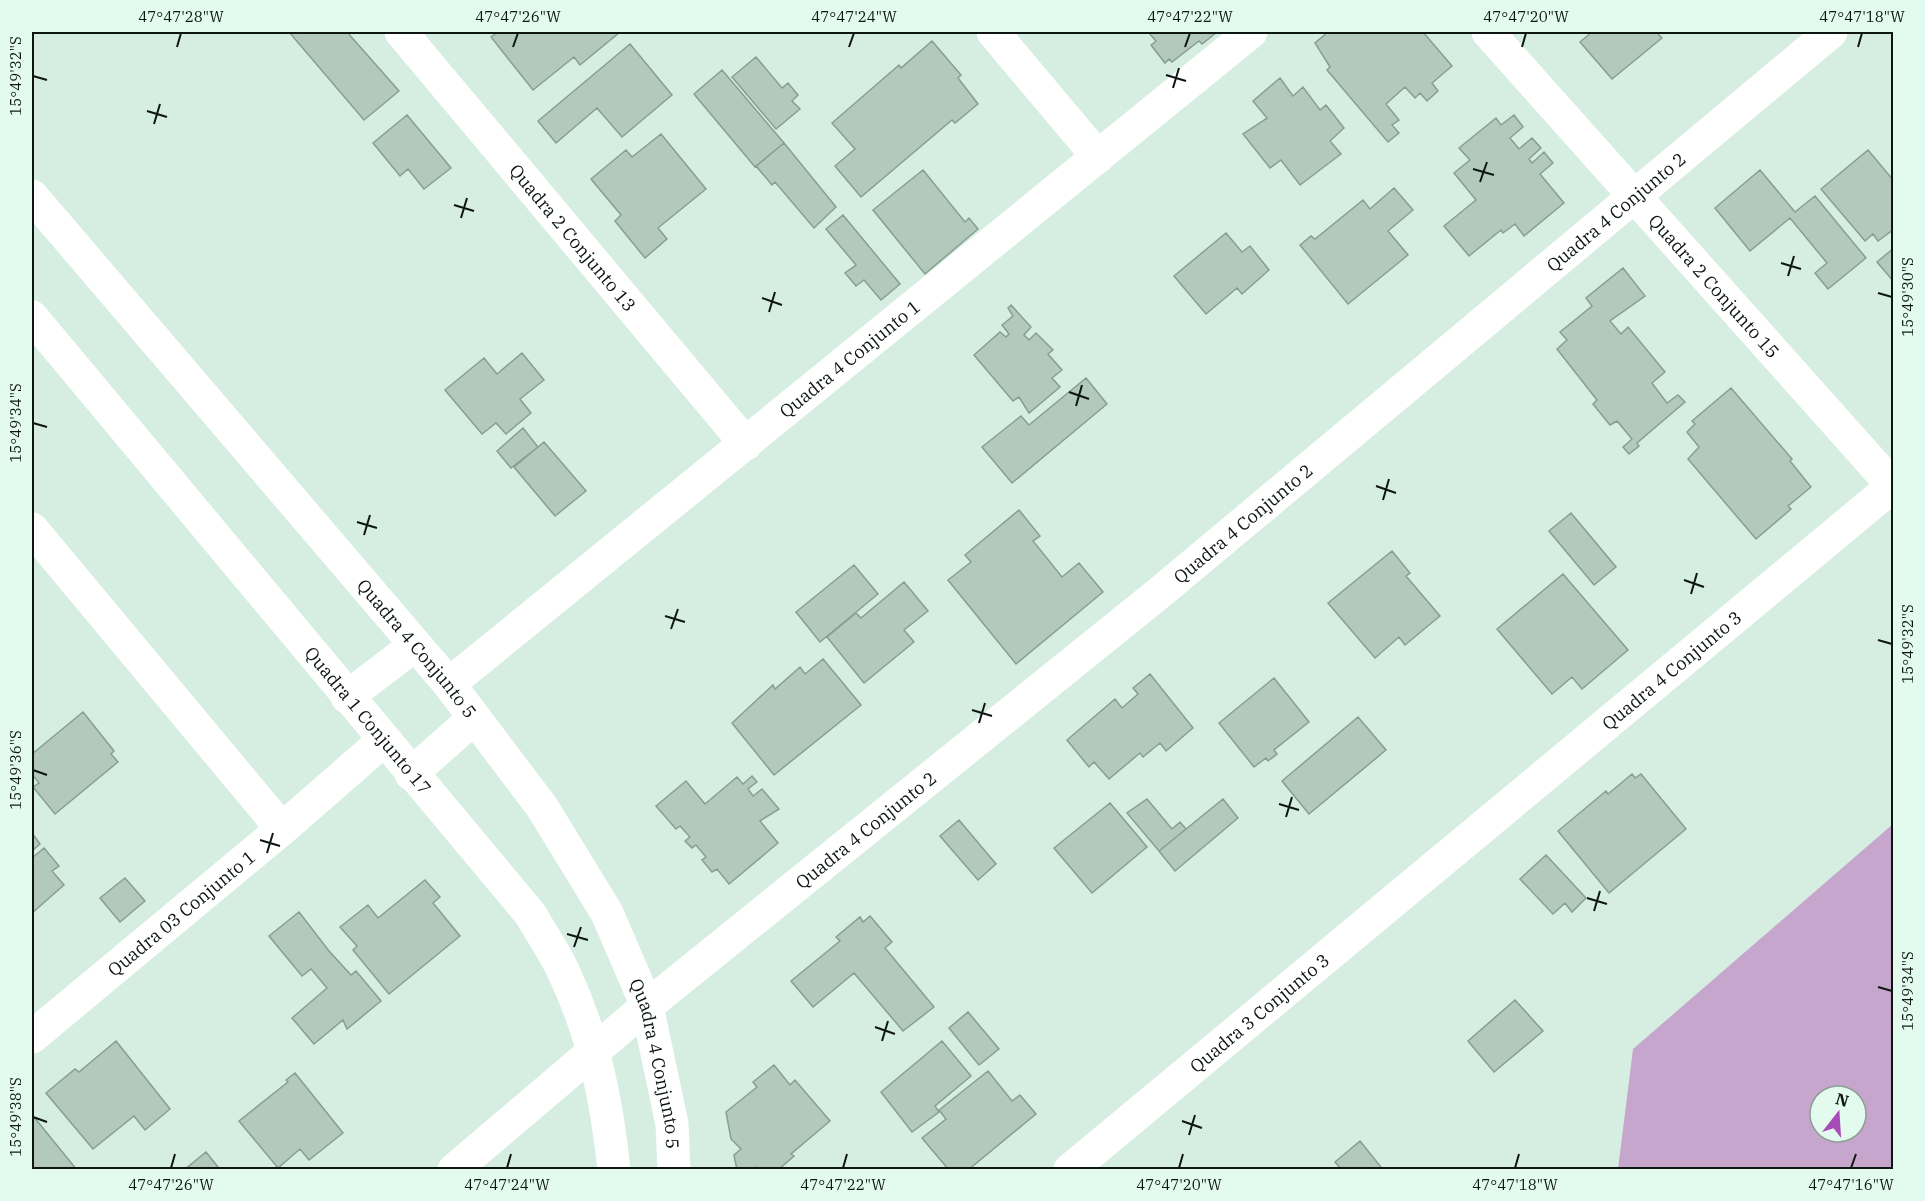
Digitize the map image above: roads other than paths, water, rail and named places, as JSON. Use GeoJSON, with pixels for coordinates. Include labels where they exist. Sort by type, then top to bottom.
{"type":"FeatureCollection","features":[{"type":"Feature","properties":{"kind":"street","name":"Quadra 2 Conjunto 13"},"geometry":{"type":"LineString","coordinates":[[401,32],[746,444]]}},
{"type":"Feature","properties":{"kind":"street"},"geometry":{"type":"LineString","coordinates":[[993,32],[1098,157]]}},
{"type":"Feature","properties":{"kind":"street","name":"Quadra 4 Conjunto 1"},"geometry":{"type":"LineString","coordinates":[[449,684],[1251,32]]}},
{"type":"Feature","properties":{"kind":"street","name":"Quadra 2 Conjunto 15"},"geometry":{"type":"LineString","coordinates":[[1488,32],[1893,485]]}},
{"type":"Feature","properties":{"kind":"street","name":"Quadra 4 Conjunto 2"},"geometry":{"type":"LineString","coordinates":[[454,1170],[647,1006],[1158,594],[1831,32]]}},
{"type":"Feature","properties":{"kind":"street","name":"Quadra 4 Conjunto 5"},"geometry":{"type":"LineString","coordinates":[[32,195],[449,684],[542,807],[607,913],[647,1006],[672,1124],[674,1170]]}},
{"type":"Feature","properties":{"kind":"street","name":"Quadra 1 Conjunto 17"},"geometry":{"type":"LineString","coordinates":[[32,317],[383,741],[531,915],[565,974],[595,1051],[610,1133],[614,1170]]}},
{"type":"Feature","properties":{"kind":"street","name":"Quadra 4 Conjunto 3"},"geometry":{"type":"LineString","coordinates":[[1447,855],[1893,485]]}},
{"type":"Feature","properties":{"kind":"street"},"geometry":{"type":"LineString","coordinates":[[32,529],[282,829]]}},
{"type":"Feature","properties":{"kind":"street"},"geometry":{"type":"LineString","coordinates":[[347,697],[415,645]]}},
{"type":"Feature","properties":{"kind":"street"},"geometry":{"type":"LineString","coordinates":[[411,774],[474,718]]}},
{"type":"Feature","properties":{"kind":"street","name":"Quadra 03 Conjunto 1"},"geometry":{"type":"LineString","coordinates":[[32,1037],[282,829],[383,741]]}},
{"type":"Feature","properties":{"kind":"street","name":"Quadra 3 Conjunto 3"},"geometry":{"type":"LineString","coordinates":[[1070,1170],[1447,855]]}}]}
